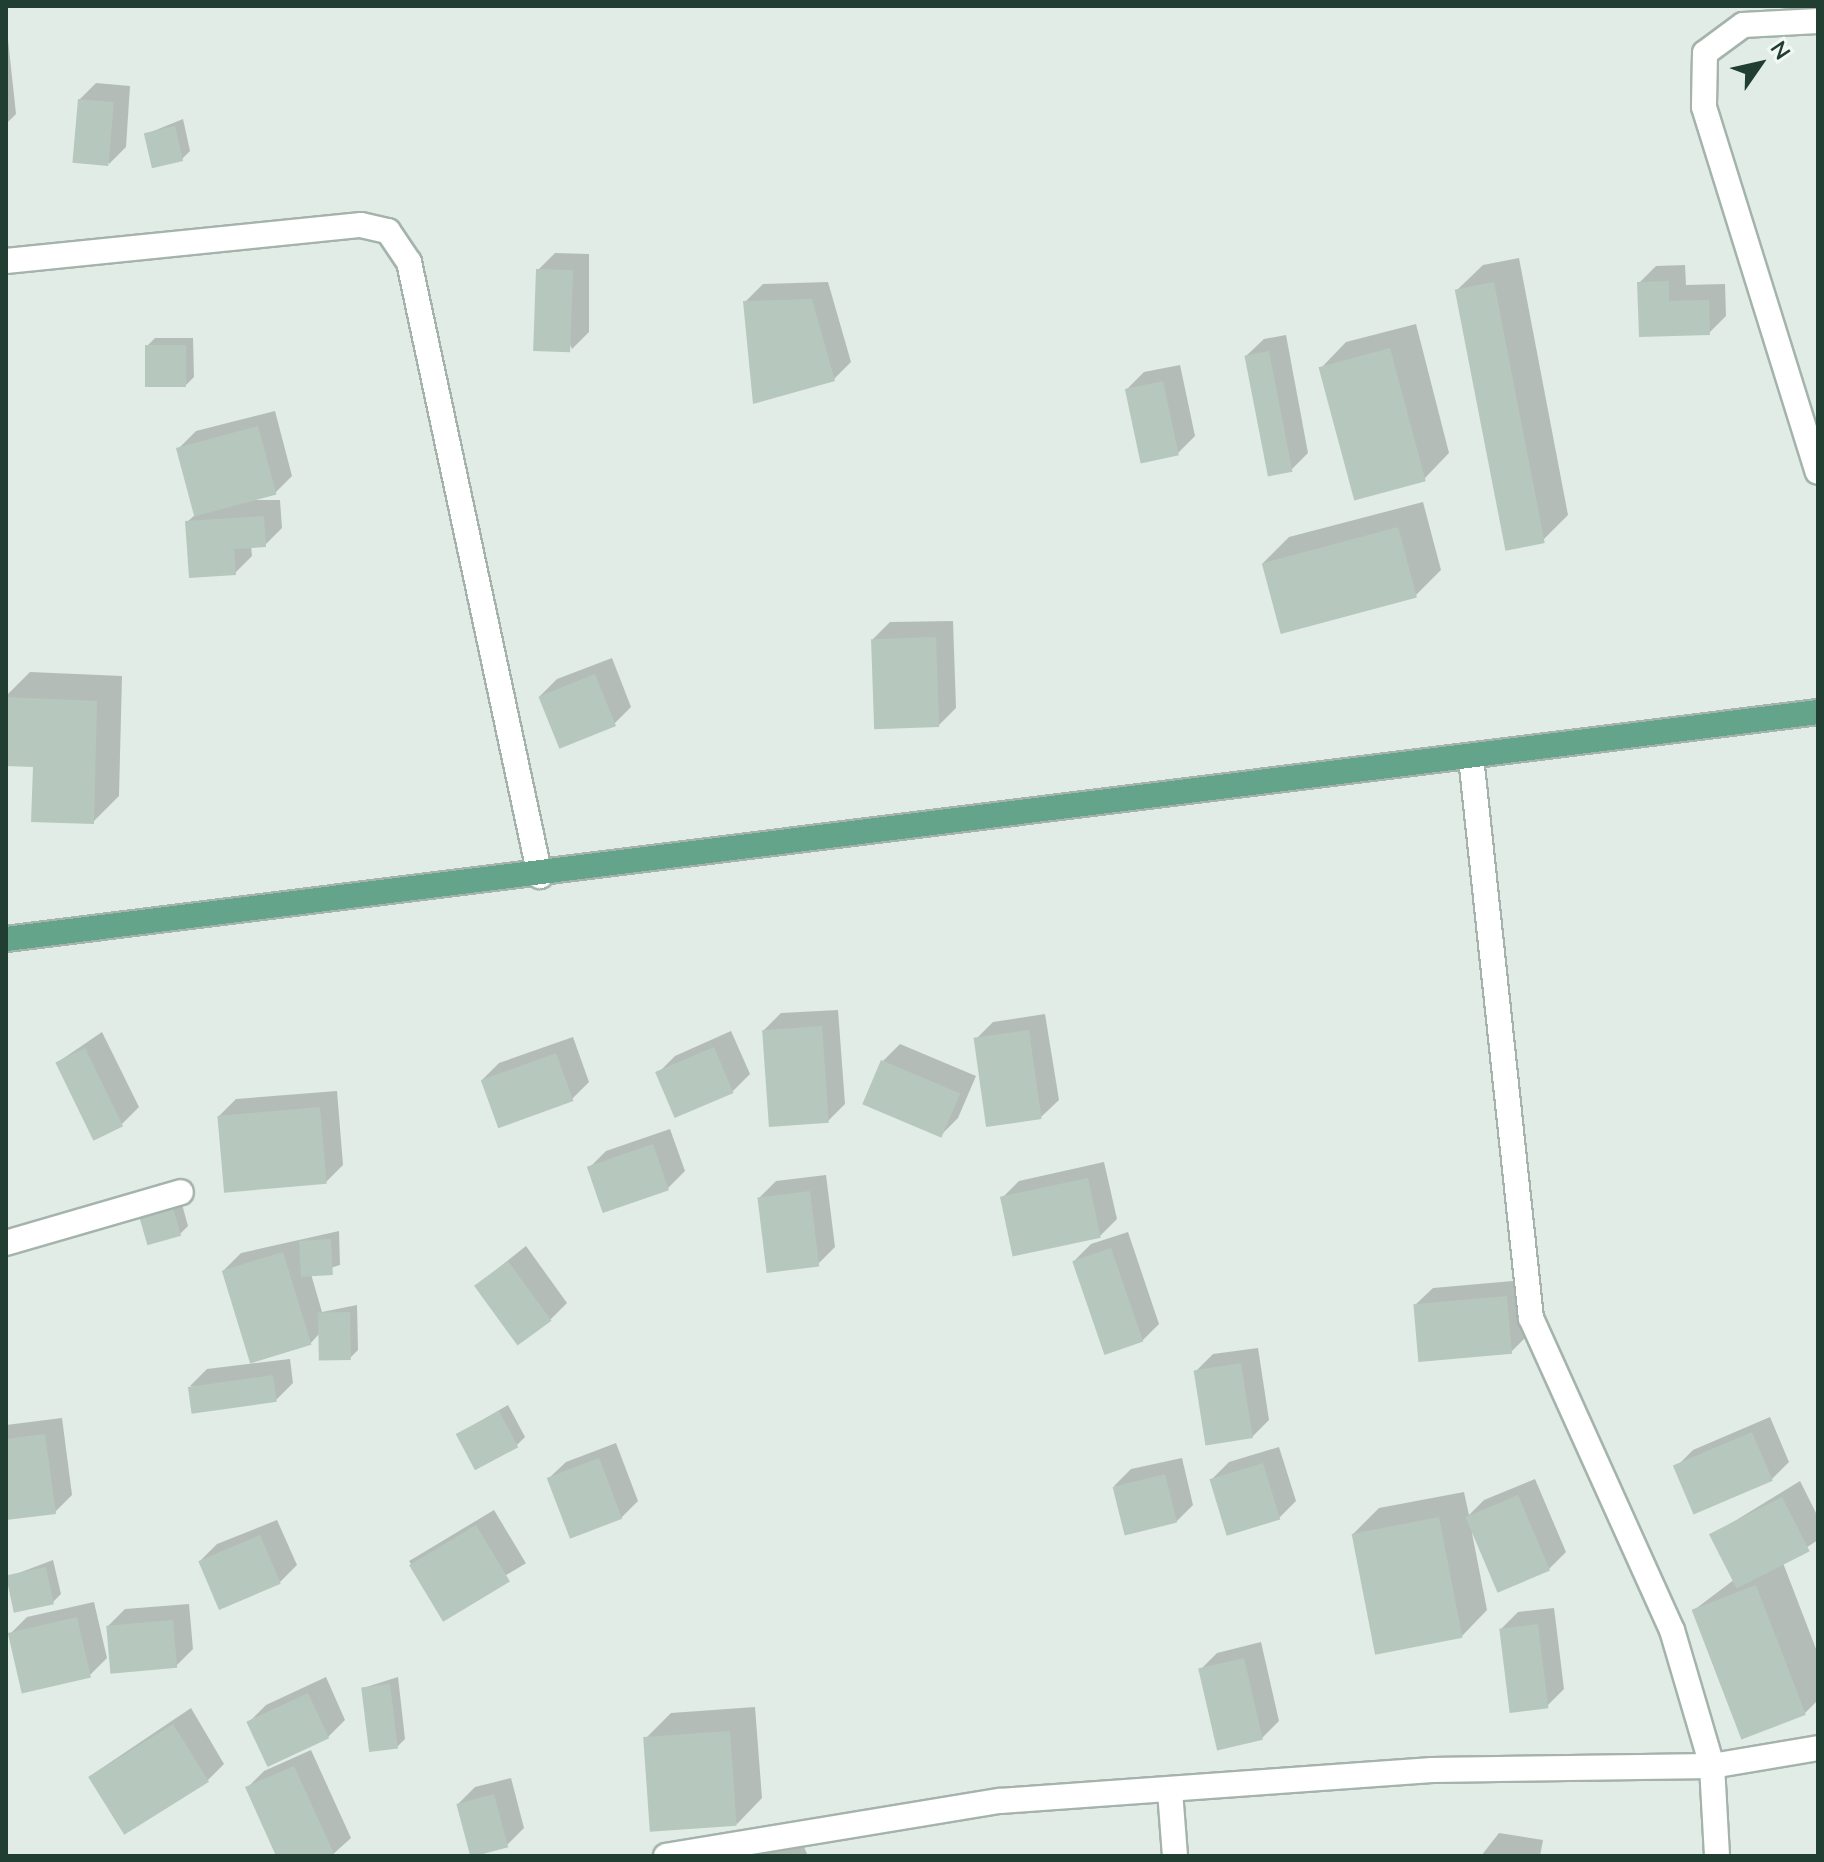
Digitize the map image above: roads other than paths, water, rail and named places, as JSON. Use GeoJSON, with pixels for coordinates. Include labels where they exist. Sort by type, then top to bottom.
{"type":"FeatureCollection","features":[{"type":"Feature","properties":{"kind":"main road"},"geometry":{"type":"LineString","coordinates":[[6,939],[540,876],[1818,712]]}},
{"type":"Feature","properties":{"kind":"street"},"geometry":{"type":"LineString","coordinates":[[1818,21],[1743,25],[1705,53],[1704,107],[1818,472]]}},
{"type":"Feature","properties":{"kind":"street"},"geometry":{"type":"LineString","coordinates":[[6,261],[361,225],[388,231],[409,262],[540,876]]}},
{"type":"Feature","properties":{"kind":"street"},"geometry":{"type":"LineString","coordinates":[[1471,757],[1531,1318],[1672,1630],[1712,1766],[1717,1856]]}},
{"type":"Feature","properties":{"kind":"street"},"geometry":{"type":"LineString","coordinates":[[6,1243],[181,1192]]}},
{"type":"Feature","properties":{"kind":"street"},"geometry":{"type":"LineString","coordinates":[[666,1856],[1000,1801],[1432,1770],[1712,1766],[1818,1748]]}},
{"type":"Feature","properties":{"kind":"street"},"geometry":{"type":"LineString","coordinates":[[1170,1791],[1175,1856]]}}]}
